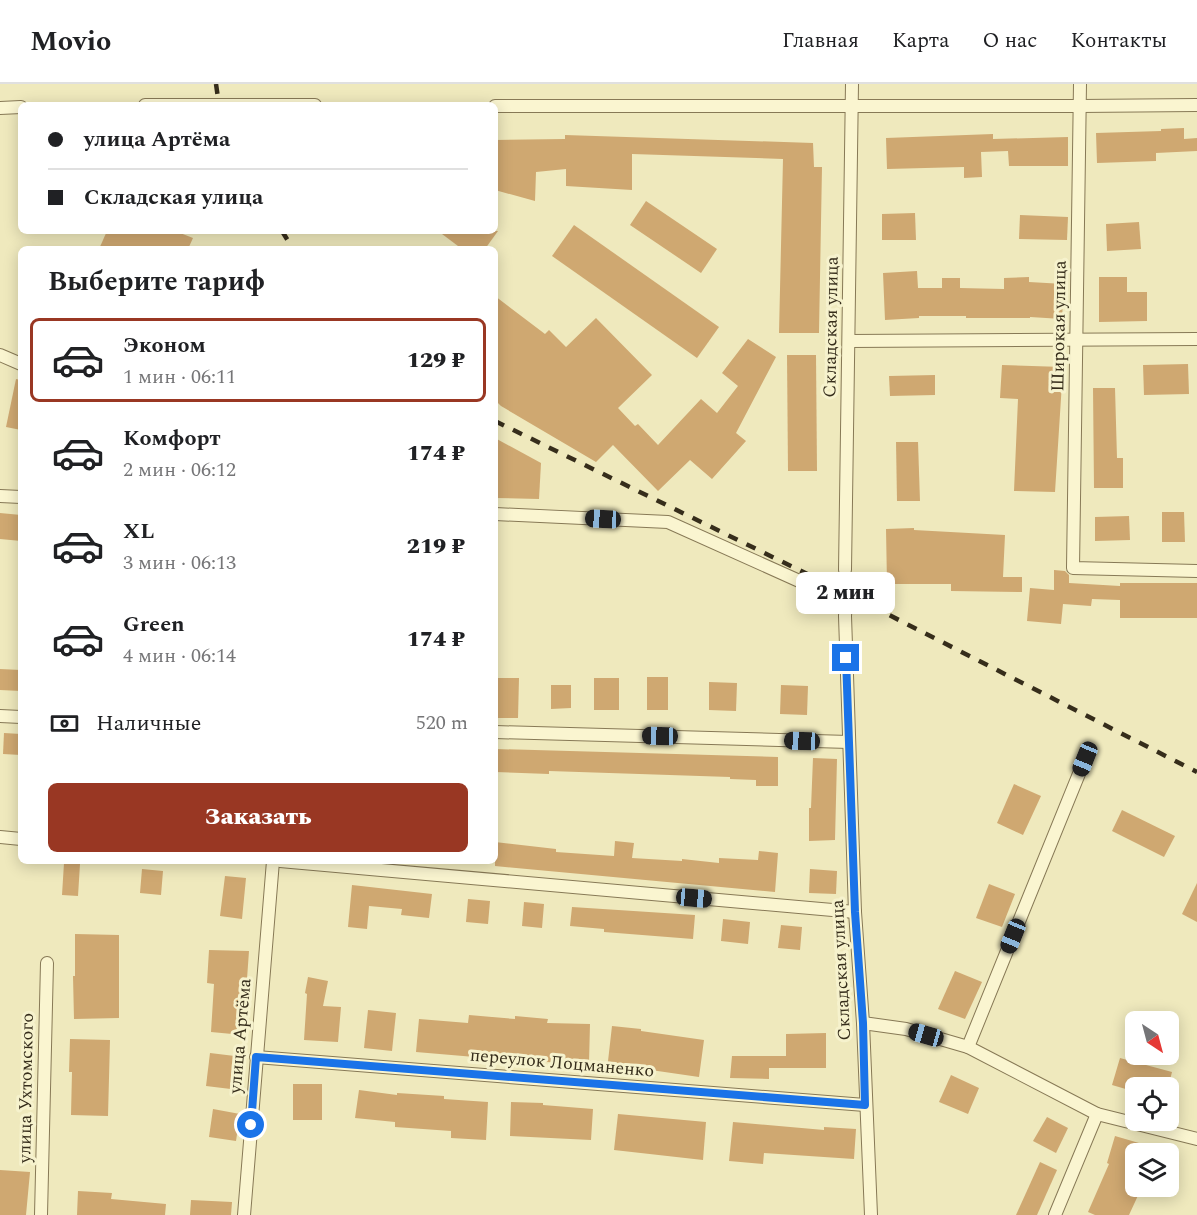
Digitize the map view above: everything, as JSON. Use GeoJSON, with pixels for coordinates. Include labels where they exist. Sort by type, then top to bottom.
{"type":"FeatureCollection","features":[{"type":"Feature","properties":{"kind":"street","name":"Складская улица"},"geometry":{"type":"LineString","coordinates":[[845,570],[852,84]]}},
{"type":"Feature","properties":{"kind":"street","name":"Широкая улица"},"geometry":{"type":"LineString","coordinates":[[1080,84],[1073,568],[1197,571]]}},
{"type":"Feature","properties":{"kind":"street"},"geometry":{"type":"LineString","coordinates":[[498,106],[1197,105]]}},
{"type":"Feature","properties":{"kind":"street"},"geometry":{"type":"LineString","coordinates":[[0,108],[18,107]]}},
{"type":"Feature","properties":{"kind":"street"},"geometry":{"type":"LineString","coordinates":[[849,342],[1197,339]]}},
{"type":"Feature","properties":{"kind":"street"},"geometry":{"type":"LineString","coordinates":[[0,355],[18,363]]}},
{"type":"Feature","properties":{"kind":"street"},"geometry":{"type":"LineString","coordinates":[[0,496],[18,497]]}},
{"type":"Feature","properties":{"kind":"street","name":"Складская улица"},"geometry":{"type":"LineString","coordinates":[[498,514],[668,522],[846,602],[844,616],[855,912],[863,1023],[871,1215]]}},
{"type":"Feature","properties":{"kind":"street"},"geometry":{"type":"LineString","coordinates":[[0,716],[18,717]]}},
{"type":"Feature","properties":{"kind":"street"},"geometry":{"type":"LineString","coordinates":[[498,732],[849,742]]}},
{"type":"Feature","properties":{"kind":"street"},"geometry":{"type":"LineString","coordinates":[[968,1047],[1085,759]]}},
{"type":"Feature","properties":{"kind":"street"},"geometry":{"type":"LineString","coordinates":[[0,837],[18,839]]}},
{"type":"Feature","properties":{"kind":"street","name":"улица Артёма"},"geometry":{"type":"LineString","coordinates":[[244,1215],[273,864]]}},
{"type":"Feature","properties":{"kind":"street"},"geometry":{"type":"LineString","coordinates":[[314,864],[855,912]]}},
{"type":"Feature","properties":{"kind":"street","name":"улица Ухтомского"},"geometry":{"type":"LineString","coordinates":[[41,1215],[47,963]]}},
{"type":"Feature","properties":{"kind":"street"},"geometry":{"type":"LineString","coordinates":[[863,1023],[906,1029],[968,1047],[1096,1114],[1195,1141]]}},
{"type":"Feature","properties":{"kind":"street","name":"переулок Лоцманенко"},"geometry":{"type":"LineString","coordinates":[[256,1057],[865,1105]]}},
{"type":"Feature","properties":{"kind":"street"},"geometry":{"type":"LineString","coordinates":[[1054,1215],[1096,1114]]}},
{"type":"Feature","properties":{"kind":"building"},"geometry":{"type":"Polygon","coordinates":[[[1184,128],[1184,139],[1197,138],[1197,151],[1156,153],[1156,161],[1097,163],[1096,133],[1184,128]]]}},
{"type":"Feature","properties":{"kind":"building"},"geometry":{"type":"Polygon","coordinates":[[[993,134],[993,139],[1068,137],[1068,166],[1009,166],[1008,151],[981,152],[982,177],[964,178],[964,167],[887,169],[886,138],[993,134]]]}},
{"type":"Feature","properties":{"kind":"building"},"geometry":{"type":"Polygon","coordinates":[[[565,135],[813,143],[814,167],[822,167],[819,333],[779,333],[783,159],[632,154],[632,190],[566,186],[566,169],[536,172],[535,201],[498,191],[498,140],[565,139],[565,135]]]}},
{"type":"Feature","properties":{"kind":"building"},"geometry":{"type":"Polygon","coordinates":[[[646,201],[717,249],[701,273],[630,225],[646,201]]]}},
{"type":"Feature","properties":{"kind":"building"},"geometry":{"type":"Polygon","coordinates":[[[915,213],[916,240],[882,240],[882,214],[915,213]]]}},
{"type":"Feature","properties":{"kind":"building"},"geometry":{"type":"Polygon","coordinates":[[[1020,215],[1068,217],[1067,240],[1019,239],[1020,215]]]}},
{"type":"Feature","properties":{"kind":"building"},"geometry":{"type":"Polygon","coordinates":[[[1139,222],[1141,249],[1107,251],[1106,224],[1139,222]]]}},
{"type":"Feature","properties":{"kind":"building"},"geometry":{"type":"Polygon","coordinates":[[[574,225],[719,327],[697,358],[552,256],[574,225]]]}},
{"type":"Feature","properties":{"kind":"building"},"geometry":{"type":"Polygon","coordinates":[[[106,234],[183,234],[193,238],[189,246],[100,246],[106,234]]]}},
{"type":"Feature","properties":{"kind":"building"},"geometry":{"type":"Polygon","coordinates":[[[442,234],[496,234],[487,246],[458,246],[442,234]]]}},
{"type":"Feature","properties":{"kind":"building"},"geometry":{"type":"Polygon","coordinates":[[[917,271],[918,288],[942,288],[942,278],[960,278],[960,288],[1004,289],[1004,278],[1029,277],[1029,282],[1064,284],[1062,319],[919,316],[919,318],[885,320],[883,273],[917,271]]]}},
{"type":"Feature","properties":{"kind":"building"},"geometry":{"type":"Polygon","coordinates":[[[1099,277],[1127,277],[1127,292],[1147,292],[1147,321],[1099,322],[1099,277]]]}},
{"type":"Feature","properties":{"kind":"building"},"geometry":{"type":"Polygon","coordinates":[[[498,298],[545,334],[549,330],[566,347],[596,318],[652,375],[618,408],[635,426],[638,424],[658,445],[701,399],[717,413],[738,386],[722,373],[748,339],[776,357],[736,433],[746,441],[712,479],[690,460],[658,491],[613,445],[596,462],[498,403],[498,298]]]}},
{"type":"Feature","properties":{"kind":"building"},"geometry":{"type":"Polygon","coordinates":[[[787,355],[816,355],[817,471],[788,471],[787,355]]]}},
{"type":"Feature","properties":{"kind":"building"},"geometry":{"type":"Polygon","coordinates":[[[1188,364],[1189,394],[1144,395],[1143,365],[1188,364]]]}},
{"type":"Feature","properties":{"kind":"building"},"geometry":{"type":"Polygon","coordinates":[[[1002,365],[1063,367],[1055,492],[1014,491],[1018,399],[1000,398],[1002,365]]]}},
{"type":"Feature","properties":{"kind":"building"},"geometry":{"type":"Polygon","coordinates":[[[935,375],[935,395],[890,396],[889,376],[935,375]]]}},
{"type":"Feature","properties":{"kind":"building"},"geometry":{"type":"Polygon","coordinates":[[[16,379],[18,379],[18,429],[6,427],[16,379]]]}},
{"type":"Feature","properties":{"kind":"building"},"geometry":{"type":"Polygon","coordinates":[[[1093,388],[1115,388],[1117,458],[1123,458],[1123,488],[1094,488],[1093,388]]]}},
{"type":"Feature","properties":{"kind":"building"},"geometry":{"type":"Polygon","coordinates":[[[498,440],[541,463],[539,499],[498,498],[498,440]]]}},
{"type":"Feature","properties":{"kind":"building"},"geometry":{"type":"Polygon","coordinates":[[[896,442],[918,442],[920,501],[897,501],[896,442]]]}},
{"type":"Feature","properties":{"kind":"building"},"geometry":{"type":"Polygon","coordinates":[[[1162,512],[1184,512],[1185,542],[1162,542],[1162,512]]]}},
{"type":"Feature","properties":{"kind":"building"},"geometry":{"type":"Polygon","coordinates":[[[0,513],[18,515],[18,541],[0,539],[0,513]]]}},
{"type":"Feature","properties":{"kind":"building"},"geometry":{"type":"Polygon","coordinates":[[[1129,516],[1130,540],[1095,541],[1095,517],[1129,516]]]}},
{"type":"Feature","properties":{"kind":"building"},"geometry":{"type":"Polygon","coordinates":[[[914,528],[914,530],[1005,535],[1003,577],[1022,577],[1022,592],[951,591],[951,584],[887,584],[886,529],[914,528]]]}},
{"type":"Feature","properties":{"kind":"building"},"geometry":{"type":"Polygon","coordinates":[[[1054,570],[1065,571],[1069,575],[1069,583],[1120,586],[1120,583],[1197,583],[1197,618],[1120,618],[1120,600],[1092,599],[1091,606],[1063,604],[1061,624],[1027,621],[1030,588],[1054,590],[1054,570]]]}},
{"type":"Feature","properties":{"kind":"building"},"geometry":{"type":"Polygon","coordinates":[[[0,669],[18,670],[18,691],[0,690],[0,669]]]}},
{"type":"Feature","properties":{"kind":"building"},"geometry":{"type":"Polygon","coordinates":[[[647,677],[668,677],[668,710],[647,710],[647,677]]]}},
{"type":"Feature","properties":{"kind":"building"},"geometry":{"type":"Polygon","coordinates":[[[498,678],[519,678],[518,718],[498,718],[498,678]]]}},
{"type":"Feature","properties":{"kind":"building"},"geometry":{"type":"Polygon","coordinates":[[[594,678],[619,678],[619,710],[594,710],[594,678]]]}},
{"type":"Feature","properties":{"kind":"building"},"geometry":{"type":"Polygon","coordinates":[[[709,682],[737,683],[736,711],[709,710],[709,682]]]}},
{"type":"Feature","properties":{"kind":"building"},"geometry":{"type":"Polygon","coordinates":[[[551,685],[571,685],[571,708],[551,709],[551,685]]]}},
{"type":"Feature","properties":{"kind":"building"},"geometry":{"type":"Polygon","coordinates":[[[781,685],[808,686],[807,715],[780,714],[781,685]]]}},
{"type":"Feature","properties":{"kind":"building"},"geometry":{"type":"Polygon","coordinates":[[[4,733],[18,734],[18,755],[3,754],[4,733]]]}},
{"type":"Feature","properties":{"kind":"building"},"geometry":{"type":"Polygon","coordinates":[[[498,749],[778,757],[778,786],[756,786],[756,780],[730,779],[730,777],[549,771],[549,774],[498,772],[498,749]]]}},
{"type":"Feature","properties":{"kind":"building"},"geometry":{"type":"Polygon","coordinates":[[[813,758],[837,759],[835,840],[809,841],[813,758]]]}},
{"type":"Feature","properties":{"kind":"building"},"geometry":{"type":"Polygon","coordinates":[[[1014,784],[1041,796],[1023,835],[997,823],[1014,784]]]}},
{"type":"Feature","properties":{"kind":"building"},"geometry":{"type":"Polygon","coordinates":[[[1122,810],[1175,836],[1164,857],[1112,831],[1122,810]]]}},
{"type":"Feature","properties":{"kind":"building"},"geometry":{"type":"Polygon","coordinates":[[[615,841],[634,843],[632,858],[682,861],[682,859],[719,863],[719,858],[758,860],[759,851],[778,853],[775,892],[495,866],[498,864],[498,842],[556,849],[556,852],[614,856],[615,841]]]}},
{"type":"Feature","properties":{"kind":"building"},"geometry":{"type":"Polygon","coordinates":[[[64,864],[80,864],[78,896],[62,895],[64,864]]]}},
{"type":"Feature","properties":{"kind":"building"},"geometry":{"type":"Polygon","coordinates":[[[142,869],[163,871],[161,895],[140,893],[142,869]]]}},
{"type":"Feature","properties":{"kind":"building"},"geometry":{"type":"Polygon","coordinates":[[[810,869],[837,871],[836,894],[809,893],[810,869]]]}},
{"type":"Feature","properties":{"kind":"building"},"geometry":{"type":"Polygon","coordinates":[[[225,876],[246,878],[242,919],[220,916],[225,876]]]}},
{"type":"Feature","properties":{"kind":"building"},"geometry":{"type":"Polygon","coordinates":[[[1197,883],[1197,922],[1182,914],[1197,883]]]}},
{"type":"Feature","properties":{"kind":"building"},"geometry":{"type":"Polygon","coordinates":[[[989,884],[1015,894],[1002,927],[976,918],[989,884]]]}},
{"type":"Feature","properties":{"kind":"building"},"geometry":{"type":"Polygon","coordinates":[[[352,885],[432,894],[429,918],[401,915],[402,909],[369,906],[367,929],[348,927],[352,885]]]}},
{"type":"Feature","properties":{"kind":"building"},"geometry":{"type":"Polygon","coordinates":[[[468,899],[490,901],[488,924],[466,922],[468,899]]]}},
{"type":"Feature","properties":{"kind":"building"},"geometry":{"type":"Polygon","coordinates":[[[524,902],[544,904],[542,928],[522,926],[524,902]]]}},
{"type":"Feature","properties":{"kind":"building"},"geometry":{"type":"Polygon","coordinates":[[[572,907],[695,915],[693,939],[604,932],[604,929],[570,926],[572,907]]]}},
{"type":"Feature","properties":{"kind":"building"},"geometry":{"type":"Polygon","coordinates":[[[723,919],[750,922],[748,944],[721,941],[723,919]]]}},
{"type":"Feature","properties":{"kind":"building"},"geometry":{"type":"Polygon","coordinates":[[[781,925],[802,927],[800,950],[778,948],[781,925]]]}},
{"type":"Feature","properties":{"kind":"building"},"geometry":{"type":"Polygon","coordinates":[[[75,934],[119,935],[119,1018],[74,1019],[75,934]]]}},
{"type":"Feature","properties":{"kind":"building"},"geometry":{"type":"Polygon","coordinates":[[[209,950],[249,951],[243,1035],[211,1032],[214,984],[207,983],[209,950]]]}},
{"type":"Feature","properties":{"kind":"building"},"geometry":{"type":"Polygon","coordinates":[[[955,971],[982,982],[965,1019],[938,1009],[955,971]]]}},
{"type":"Feature","properties":{"kind":"building"},"geometry":{"type":"Polygon","coordinates":[[[308,977],[328,981],[323,1006],[341,1007],[338,1042],[304,1040],[307,994],[305,993],[308,977]]]}},
{"type":"Feature","properties":{"kind":"building"},"geometry":{"type":"Polygon","coordinates":[[[368,1010],[396,1013],[392,1051],[364,1048],[368,1010]]]}},
{"type":"Feature","properties":{"kind":"building"},"geometry":{"type":"Polygon","coordinates":[[[469,1015],[515,1019],[515,1016],[548,1019],[547,1023],[590,1024],[589,1063],[545,1063],[416,1052],[419,1019],[468,1023],[469,1015]]]}},
{"type":"Feature","properties":{"kind":"building"},"geometry":{"type":"Polygon","coordinates":[[[612,1026],[704,1040],[699,1077],[637,1068],[636,1073],[607,1070],[612,1026]]]}},
{"type":"Feature","properties":{"kind":"building"},"geometry":{"type":"Polygon","coordinates":[[[826,1033],[826,1068],[769,1068],[769,1079],[730,1078],[732,1056],[786,1056],[786,1034],[826,1033]]]}},
{"type":"Feature","properties":{"kind":"building"},"geometry":{"type":"Polygon","coordinates":[[[70,1039],[110,1040],[108,1116],[71,1115],[70,1039]]]}},
{"type":"Feature","properties":{"kind":"building"},"geometry":{"type":"Polygon","coordinates":[[[210,1053],[243,1057],[239,1090],[206,1086],[210,1053]]]}},
{"type":"Feature","properties":{"kind":"building"},"geometry":{"type":"Polygon","coordinates":[[[1120,1058],[1125,1059],[1125,1065],[1146,1065],[1172,1072],[1171,1077],[1125,1077],[1125,1089],[1112,1085],[1120,1058]]]}},
{"type":"Feature","properties":{"kind":"building"},"geometry":{"type":"Polygon","coordinates":[[[951,1075],[979,1088],[968,1114],[939,1102],[951,1075]]]}},
{"type":"Feature","properties":{"kind":"building"},"geometry":{"type":"Polygon","coordinates":[[[293,1084],[322,1084],[322,1120],[293,1120],[293,1084]]]}},
{"type":"Feature","properties":{"kind":"building"},"geometry":{"type":"Polygon","coordinates":[[[359,1090],[397,1095],[397,1093],[444,1096],[444,1099],[488,1102],[486,1140],[451,1138],[451,1131],[395,1127],[395,1122],[355,1118],[359,1090]]]}},
{"type":"Feature","properties":{"kind":"building"},"geometry":{"type":"Polygon","coordinates":[[[511,1102],[593,1109],[591,1140],[510,1136],[511,1102]]]}},
{"type":"Feature","properties":{"kind":"building"},"geometry":{"type":"Polygon","coordinates":[[[213,1109],[240,1114],[236,1141],[209,1137],[213,1109]]]}},
{"type":"Feature","properties":{"kind":"building"},"geometry":{"type":"Polygon","coordinates":[[[618,1114],[706,1122],[703,1160],[614,1150],[618,1114]]]}},
{"type":"Feature","properties":{"kind":"building"},"geometry":{"type":"Polygon","coordinates":[[[1047,1117],[1068,1128],[1056,1153],[1033,1141],[1047,1117]]]}},
{"type":"Feature","properties":{"kind":"building"},"geometry":{"type":"Polygon","coordinates":[[[733,1122],[824,1130],[824,1127],[856,1129],[854,1159],[764,1153],[763,1164],[729,1161],[733,1122]]]}},
{"type":"Feature","properties":{"kind":"building"},"geometry":{"type":"Polygon","coordinates":[[[1115,1136],[1139,1143],[1125,1143],[1125,1197],[1137,1197],[1129,1215],[1095,1215],[1088,1212],[1109,1164],[1107,1163],[1115,1136]]]}},
{"type":"Feature","properties":{"kind":"building"},"geometry":{"type":"Polygon","coordinates":[[[1040,1162],[1057,1170],[1037,1215],[1016,1215],[1040,1162]]]}},
{"type":"Feature","properties":{"kind":"building"},"geometry":{"type":"Polygon","coordinates":[[[0,1170],[30,1172],[26,1215],[0,1215],[0,1170]]]}},
{"type":"Feature","properties":{"kind":"building"},"geometry":{"type":"Polygon","coordinates":[[[78,1191],[112,1193],[111,1199],[166,1204],[165,1215],[77,1215],[78,1191]]]}},
{"type":"Feature","properties":{"kind":"building"},"geometry":{"type":"Polygon","coordinates":[[[191,1200],[232,1202],[231,1215],[190,1215],[191,1200]]]}},
{"type":"Feature","properties":{"kind":"railway"},"geometry":{"type":"LineString","coordinates":[[216,84],[219,102]]}},
{"type":"Feature","properties":{"kind":"railway"},"geometry":{"type":"LineString","coordinates":[[284,234],[291,246]]}},
{"type":"Feature","properties":{"kind":"railway"},"geometry":{"type":"LineString","coordinates":[[498,422],[844,592],[1197,772]]}},
{"type":"Feature","properties":{"kind":"route"},"geometry":{"type":"LineString","coordinates":[[251,1125],[256,1057],[865,1105],[846,658]]}}]}
